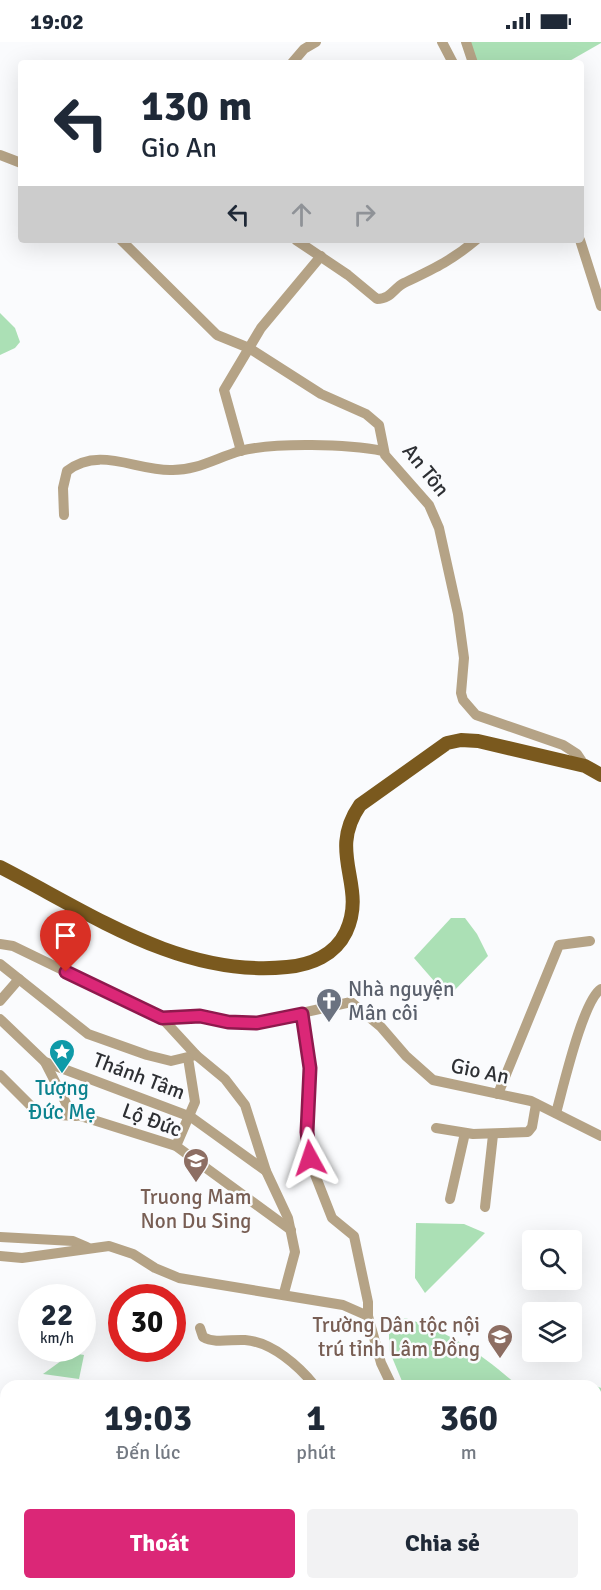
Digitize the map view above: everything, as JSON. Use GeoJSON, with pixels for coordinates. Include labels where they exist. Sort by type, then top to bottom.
{"type":"FeatureCollection","features":[{"type":"Feature","properties":{"kind":"main road"},"geometry":{"type":"LineString","coordinates":[[0,867],[176,955],[235,967],[264,968],[302,965],[318,959],[333,949],[343,937],[350,920],[353,897],[345,835],[360,805],[447,743],[461,740],[478,741],[585,766]]}},
{"type":"Feature","properties":{"kind":"main road","name":"An Tôn"},"geometry":{"type":"LineString","coordinates":[[585,766],[601,775]]}},
{"type":"Feature","properties":{"kind":"street"},"geometry":{"type":"LineString","coordinates":[[295,60],[304,49],[316,42]]}},
{"type":"Feature","properties":{"kind":"street"},"geometry":{"type":"LineString","coordinates":[[442,42],[451,60]]}},
{"type":"Feature","properties":{"kind":"street"},"geometry":{"type":"LineString","coordinates":[[466,42],[472,60]]}},
{"type":"Feature","properties":{"kind":"street"},"geometry":{"type":"LineString","coordinates":[[0,155],[18,162]]}},
{"type":"Feature","properties":{"kind":"street","name":"An Tôn"},"geometry":{"type":"LineString","coordinates":[[124,243],[217,335],[249,348],[321,394],[374,420],[382,430],[383,451],[429,505],[440,528],[458,614],[464,658],[461,693],[463,700],[476,715],[564,745],[577,754],[585,766]]}},
{"type":"Feature","properties":{"kind":"street"},"geometry":{"type":"LineString","coordinates":[[301,243],[377,299],[393,293],[401,284],[446,264],[472,243]]}},
{"type":"Feature","properties":{"kind":"street"},"geometry":{"type":"LineString","coordinates":[[581,243],[601,306]]}},
{"type":"Feature","properties":{"kind":"street"},"geometry":{"type":"LineString","coordinates":[[241,451],[224,390],[261,328],[321,256]]}},
{"type":"Feature","properties":{"kind":"street"},"geometry":{"type":"LineString","coordinates":[[64,515],[63,481],[67,471],[100,458],[170,470],[211,464],[241,451],[269,447],[353,446],[383,451]]}},
{"type":"Feature","properties":{"kind":"street"},"geometry":{"type":"LineString","coordinates":[[498,1095],[559,945],[590,940]]}},
{"type":"Feature","properties":{"kind":"street"},"geometry":{"type":"LineString","coordinates":[[0,944],[22,950],[162,1018],[192,1056],[225,1079],[244,1105],[266,1172],[288,1218],[294,1252],[285,1293]]}},
{"type":"Feature","properties":{"kind":"street"},"geometry":{"type":"LineString","coordinates":[[0,964],[88,1034],[171,1061],[192,1056]]}},
{"type":"Feature","properties":{"kind":"street"},"geometry":{"type":"LineString","coordinates":[[0,1001],[19,980]]}},
{"type":"Feature","properties":{"kind":"street"},"geometry":{"type":"LineString","coordinates":[[556,1113],[585,1014],[592,997],[601,989]]}},
{"type":"Feature","properties":{"kind":"street","name":"Gio An"},"geometry":{"type":"LineString","coordinates":[[162,1018],[200,1016],[228,1022],[257,1023],[351,1002],[381,1027],[406,1056],[433,1080],[536,1104],[601,1136]]}},
{"type":"Feature","properties":{"kind":"street"},"geometry":{"type":"LineString","coordinates":[[302,1014],[310,1068],[307,1132],[312,1167],[332,1218],[351,1231],[354,1236],[368,1302],[368,1316],[381,1363],[389,1380]]}},
{"type":"Feature","properties":{"kind":"street","name":"Thánh Tâm"},"geometry":{"type":"LineString","coordinates":[[0,1019],[45,1062],[191,1117],[266,1172]]}},
{"type":"Feature","properties":{"kind":"street"},"geometry":{"type":"LineString","coordinates":[[176,1146],[191,1117],[195,1102],[192,1056]]}},
{"type":"Feature","properties":{"kind":"street"},"geometry":{"type":"LineString","coordinates":[[45,1062],[66,1108],[79,1116]]}},
{"type":"Feature","properties":{"kind":"street","name":"Lộ Đức"},"geometry":{"type":"LineString","coordinates":[[0,1075],[39,1114],[79,1116],[176,1146],[291,1230]]}},
{"type":"Feature","properties":{"kind":"street"},"geometry":{"type":"LineString","coordinates":[[436,1128],[493,1135],[528,1132],[532,1127],[536,1104]]}},
{"type":"Feature","properties":{"kind":"street"},"geometry":{"type":"LineString","coordinates":[[450,1199],[465,1133]]}},
{"type":"Feature","properties":{"kind":"street"},"geometry":{"type":"LineString","coordinates":[[485,1207],[493,1135]]}},
{"type":"Feature","properties":{"kind":"street"},"geometry":{"type":"LineString","coordinates":[[0,1237],[73,1241],[87,1247]]}},
{"type":"Feature","properties":{"kind":"street"},"geometry":{"type":"LineString","coordinates":[[0,1256],[22,1258],[87,1247],[109,1246],[120,1249],[179,1278],[285,1293],[343,1305],[368,1316]]}},
{"type":"Feature","properties":{"kind":"street"},"geometry":{"type":"LineString","coordinates":[[200,1328],[203,1337],[210,1340],[247,1340],[259,1343],[297,1366],[310,1380]]}},
{"type":"Feature","properties":{"kind":"green space"},"geometry":{"type":"Polygon","coordinates":[[[468,42],[601,42],[571,60],[474,60],[468,42]]]}},
{"type":"Feature","properties":{"kind":"green space"},"geometry":{"type":"Polygon","coordinates":[[[0,313],[15,328],[20,342],[15,348],[0,355],[0,313]]]}},
{"type":"Feature","properties":{"kind":"green space"},"geometry":{"type":"Polygon","coordinates":[[[451,918],[465,918],[477,934],[488,956],[448,997],[414,958],[451,918]]]}},
{"type":"Feature","properties":{"kind":"green space"},"geometry":{"type":"Polygon","coordinates":[[[416,1223],[464,1224],[485,1233],[425,1293],[415,1278],[416,1223]]]}},
{"type":"Feature","properties":{"kind":"green space"},"geometry":{"type":"Polygon","coordinates":[[[405,1318],[437,1330],[492,1364],[511,1380],[402,1380],[389,1350],[389,1330],[405,1318]]]}},
{"type":"Feature","properties":{"kind":"green space"},"geometry":{"type":"Polygon","coordinates":[[[60,1362],[83,1362],[79,1379],[43,1374],[60,1362]]]}},
{"type":"Feature","properties":{"kind":"place","name":"Nhà nguyện Mân côi"},"geometry":{"type":"Point","coordinates":[329,1024]}},
{"type":"Feature","properties":{"kind":"place","name":"Tượng Đức Mẹ"},"geometry":{"type":"Point","coordinates":[62,1075]}},
{"type":"Feature","properties":{"kind":"place","name":"Truong Mam Non Du Sing"},"geometry":{"type":"Point","coordinates":[196,1184]}},
{"type":"Feature","properties":{"kind":"place","name":"Trường Dân tộc nội trú tỉnh Lâm Đồng"},"geometry":{"type":"Point","coordinates":[500,1360]}},
{"type":"Feature","properties":{"kind":"route"},"geometry":{"type":"LineString","coordinates":[[66,972],[162,1018],[200,1016],[228,1022],[257,1023],[302,1014],[311,1084],[307,1132],[310,1158]]}}]}
